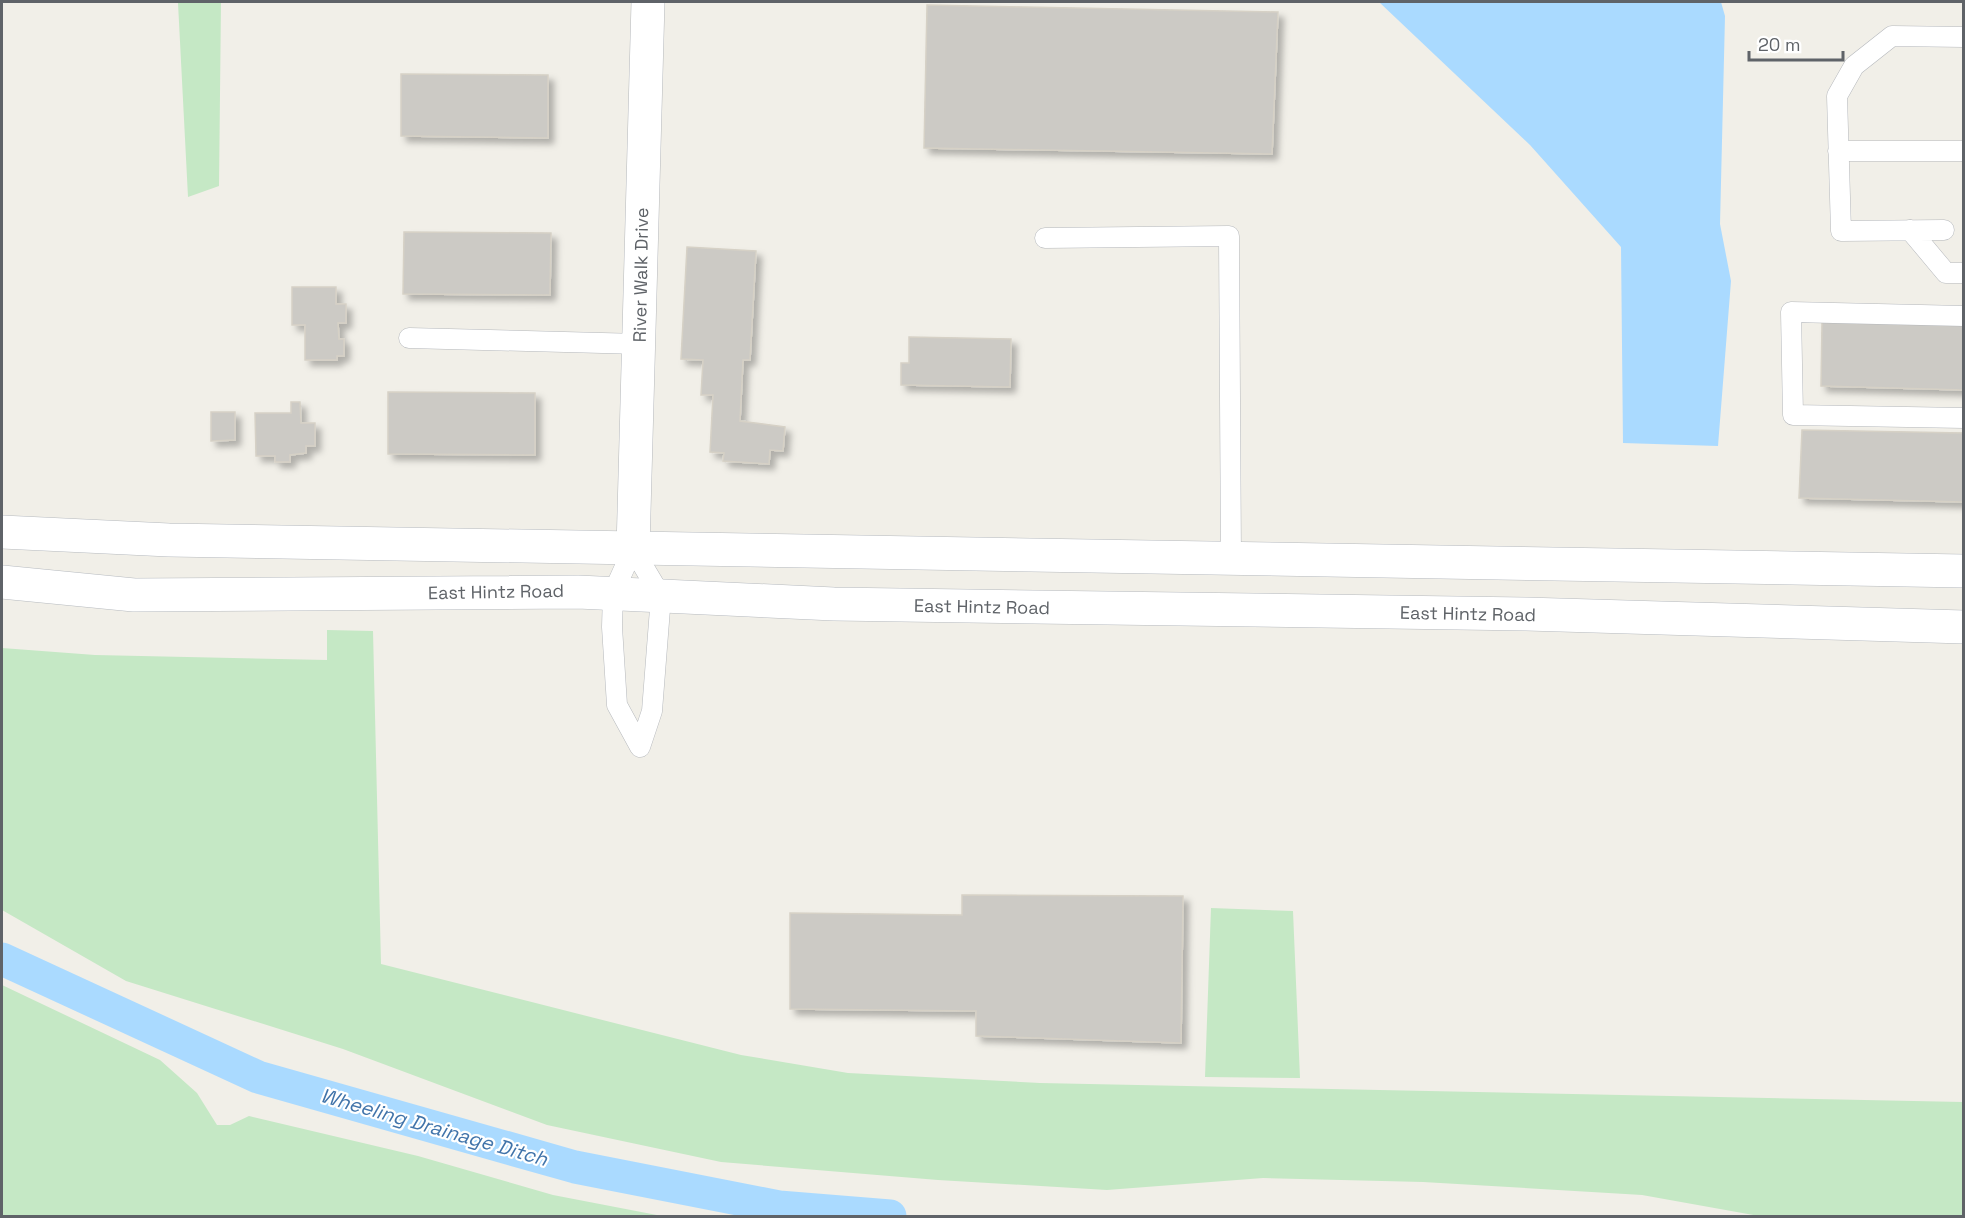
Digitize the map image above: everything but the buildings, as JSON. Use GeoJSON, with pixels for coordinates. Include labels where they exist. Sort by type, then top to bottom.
{"type":"FeatureCollection","features":[{"type":"Feature","properties":{"kind":"main road","name":"River Walk Drive"},"geometry":{"type":"LineString","coordinates":[[633,549],[648,2]]}},
{"type":"Feature","properties":{"kind":"main road"},"geometry":{"type":"LineString","coordinates":[[2,532],[169,540],[399,542],[633,549],[1964,571]]}},
{"type":"Feature","properties":{"kind":"main road","name":"East Hintz Road"},"geometry":{"type":"LineString","coordinates":[[2,582],[134,595],[613,593],[834,604],[1526,614],[1964,627]]}},
{"type":"Feature","properties":{"kind":"lane"},"geometry":{"type":"LineString","coordinates":[[1944,230],[1841,231],[1838,96],[1854,66],[1892,36],[1964,37]]}},
{"type":"Feature","properties":{"kind":"lane"},"geometry":{"type":"LineString","coordinates":[[1838,151],[1964,151]]}},
{"type":"Feature","properties":{"kind":"lane"},"geometry":{"type":"LineString","coordinates":[[1910,230],[1946,273],[1964,273]]}},
{"type":"Feature","properties":{"kind":"lane"},"geometry":{"type":"LineString","coordinates":[[1045,238],[1229,236],[1232,558]]}},
{"type":"Feature","properties":{"kind":"lane"},"geometry":{"type":"LineString","coordinates":[[1964,316],[1791,312],[1793,415],[1964,418]]}},
{"type":"Feature","properties":{"kind":"lane"},"geometry":{"type":"LineString","coordinates":[[409,338],[640,344]]}},
{"type":"Feature","properties":{"kind":"lane"},"geometry":{"type":"LineString","coordinates":[[633,549],[661,596],[652,711],[640,747],[617,705],[612,627],[613,593],[633,549]]}},
{"type":"Feature","properties":{"kind":"green space"},"geometry":{"type":"Polygon","coordinates":[[[221,2],[219,186],[188,197],[178,3],[221,2]]]}},
{"type":"Feature","properties":{"kind":"green space"},"geometry":{"type":"Polygon","coordinates":[[[327,630],[373,631],[381,964],[741,1055],[848,1073],[1040,1083],[1963,1102],[1963,1216],[1759,1216],[1642,1195],[1423,1182],[1263,1178],[1107,1190],[938,1180],[721,1162],[547,1125],[343,1049],[126,981],[2,910],[2,648],[95,655],[327,660],[327,630]]]}},
{"type":"Feature","properties":{"kind":"green space"},"geometry":{"type":"Polygon","coordinates":[[[1211,908],[1293,911],[1300,1078],[1205,1077],[1211,908]]]}},
{"type":"Feature","properties":{"kind":"green space"},"geometry":{"type":"Polygon","coordinates":[[[2,985],[160,1060],[197,1093],[217,1125],[230,1125],[249,1116],[418,1156],[553,1195],[662,1216],[2,1216],[2,985]]]}},
{"type":"Feature","properties":{"kind":"water"},"geometry":{"type":"Polygon","coordinates":[[[1379,2],[1721,2],[1725,16],[1720,224],[1731,281],[1718,446],[1623,443],[1621,247],[1530,145],[1379,2]]]}},
{"type":"Feature","properties":{"kind":"waterway","name":"Wheeling Drainage Ditch"},"geometry":{"type":"LineString","coordinates":[[2,959],[258,1077],[575,1167],[779,1207],[890,1216]]}}]}
